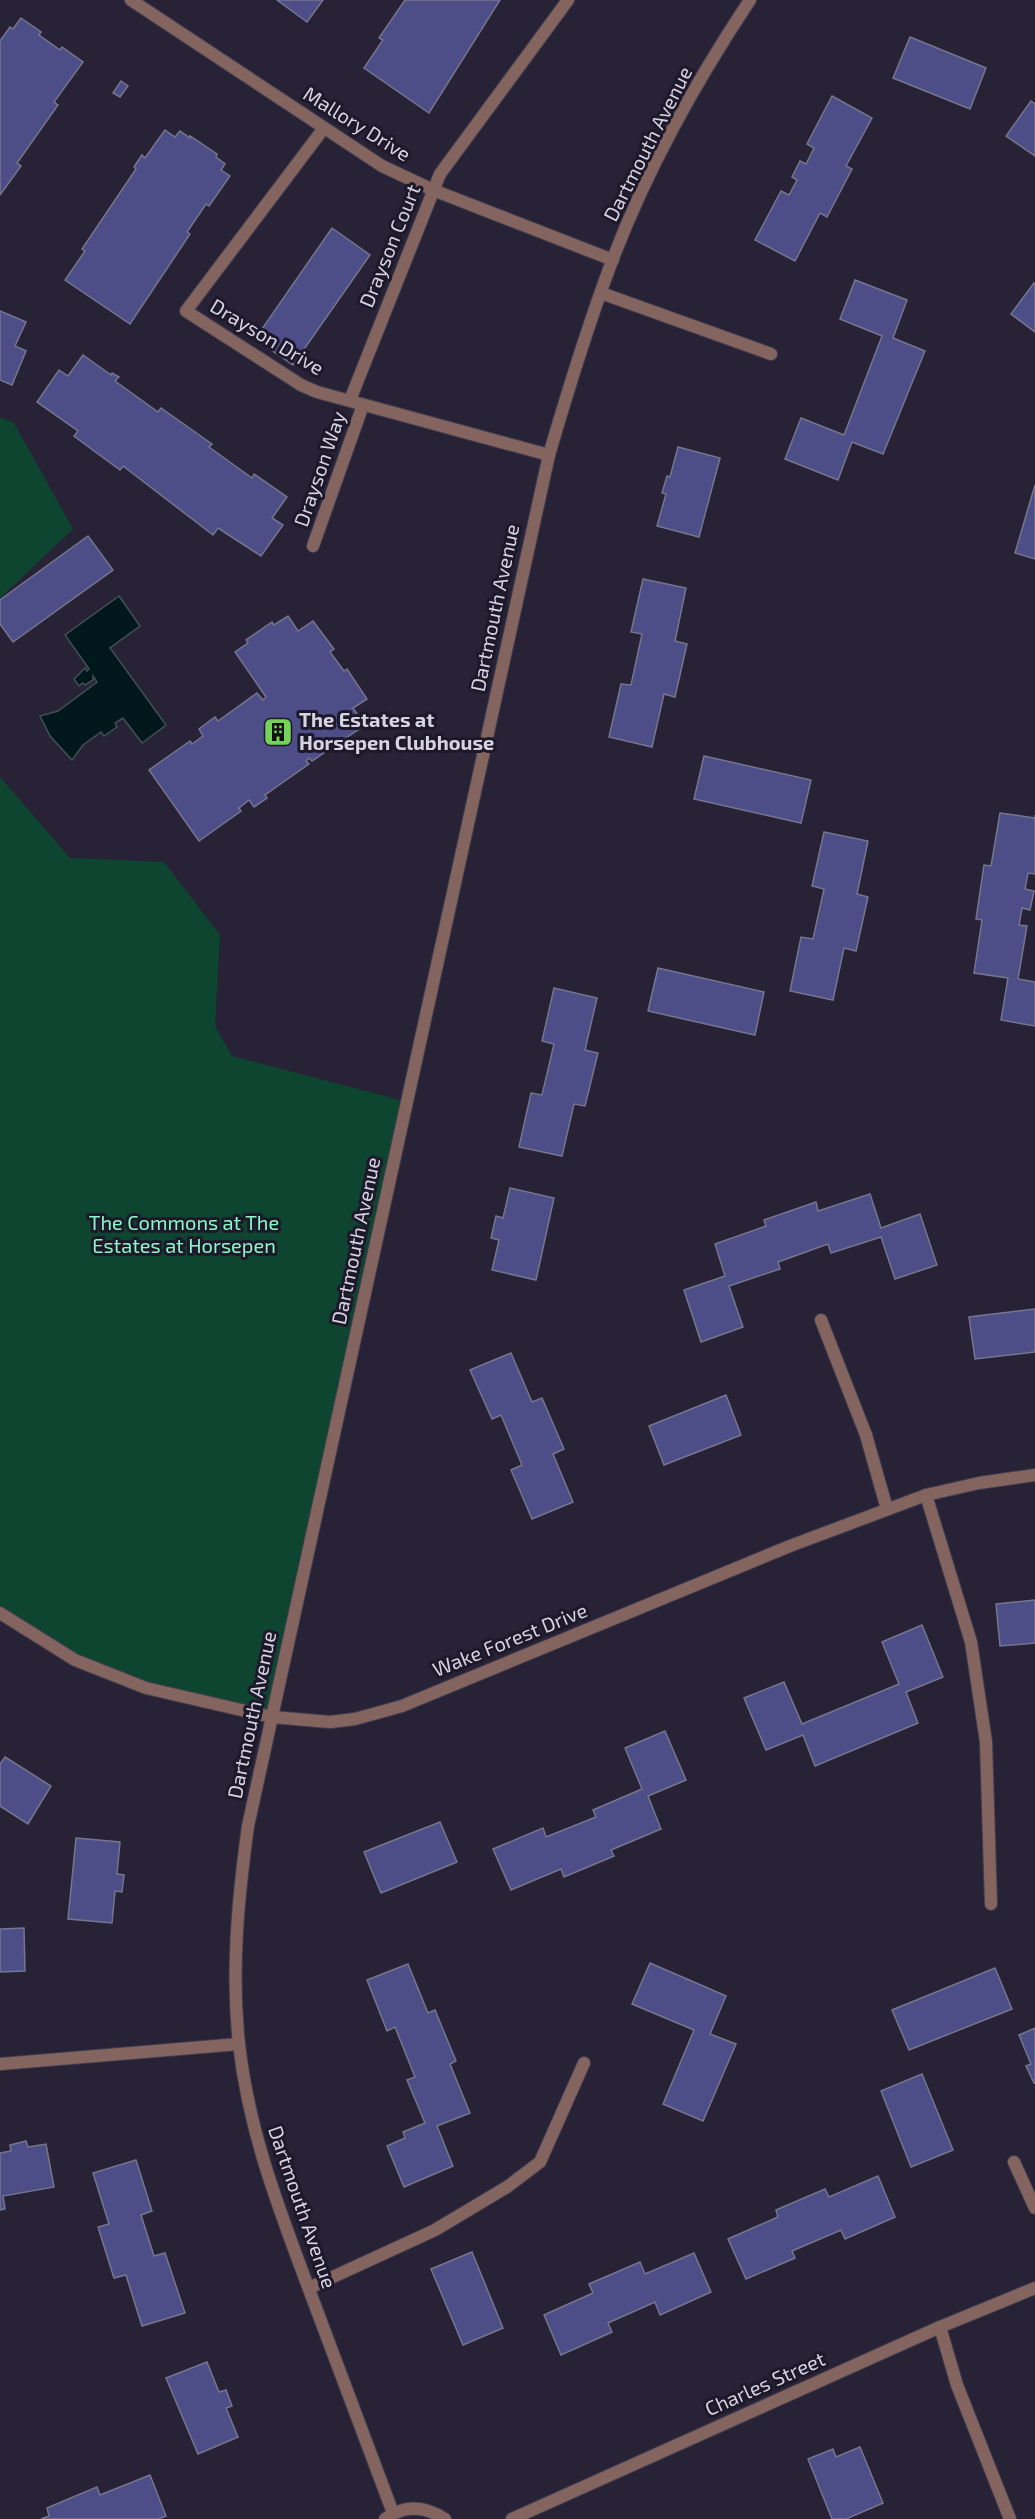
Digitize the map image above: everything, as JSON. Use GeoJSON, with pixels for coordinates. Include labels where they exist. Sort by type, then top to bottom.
{"type":"FeatureCollection","features":[{"type":"Feature","properties":{"kind":"street","name":"Mallory Drive"},"geometry":{"type":"LineString","coordinates":[[133,0],[382,166],[434,190],[613,260]]}},
{"type":"Feature","properties":{"kind":"street","name":"Drayson Court"},"geometry":{"type":"LineString","coordinates":[[350,400],[440,174],[568,0]]}},
{"type":"Feature","properties":{"kind":"street","name":"Dartmouth Avenue"},"geometry":{"type":"LineString","coordinates":[[389,2516],[259,2151],[239,2044],[236,1993],[237,1902],[248,1827],[549,455],[572,375],[613,260],[638,202],[686,105],[750,0]]}},
{"type":"Feature","properties":{"kind":"street","name":"Drayson Drive"},"geometry":{"type":"LineString","coordinates":[[324,128],[186,311],[301,385],[363,405],[549,455]]}},
{"type":"Feature","properties":{"kind":"street"},"geometry":{"type":"LineString","coordinates":[[601,293],[771,354]]}},
{"type":"Feature","properties":{"kind":"street","name":"Drayson Way"},"geometry":{"type":"LineString","coordinates":[[313,546],[363,405]]}},
{"type":"Feature","properties":{"kind":"street"},"geometry":{"type":"LineString","coordinates":[[821,1320],[866,1435],[887,1509]]}},
{"type":"Feature","properties":{"kind":"street","name":"Wake Forest Drive"},"geometry":{"type":"LineString","coordinates":[[0,1614],[75,1660],[146,1688],[272,1718],[330,1722],[355,1719],[402,1706],[790,1546],[926,1495],[979,1483],[1035,1475]]}},
{"type":"Feature","properties":{"kind":"street"},"geometry":{"type":"LineString","coordinates":[[926,1495],[971,1642],[986,1742],[991,1904]]}},
{"type":"Feature","properties":{"kind":"street"},"geometry":{"type":"LineString","coordinates":[[0,2064],[239,2044]]}},
{"type":"Feature","properties":{"kind":"street"},"geometry":{"type":"LineString","coordinates":[[309,2288],[435,2230],[507,2187],[540,2162],[584,2063]]}},
{"type":"Feature","properties":{"kind":"street"},"geometry":{"type":"LineString","coordinates":[[1014,2162],[1035,2208]]}},
{"type":"Feature","properties":{"kind":"street","name":"Charles Street"},"geometry":{"type":"LineString","coordinates":[[512,2519],[940,2327],[1035,2288]]}},
{"type":"Feature","properties":{"kind":"street"},"geometry":{"type":"LineString","coordinates":[[940,2327],[957,2385],[1010,2519]]}},
{"type":"Feature","properties":{"kind":"street"},"geometry":{"type":"LineString","coordinates":[[389,2516],[406,2508],[420,2508],[434,2511],[445,2519]]}},
{"type":"Feature","properties":{"kind":"green space"},"geometry":{"type":"Polygon","coordinates":[[[0,417],[14,423],[73,529],[0,598],[0,417]]]}},
{"type":"Feature","properties":{"kind":"green space","name":"The Commons at The Estates at Horsepen"},"geometry":{"type":"Polygon","coordinates":[[[0,777],[70,858],[164,862],[220,935],[215,1026],[232,1056],[404,1101],[267,1716],[104,1671],[0,1612],[0,777]]]}},
{"type":"Feature","properties":{"kind":"shaded area"},"geometry":{"type":"Polygon","coordinates":[[[119,596],[140,626],[110,648],[166,725],[142,743],[123,718],[115,723],[117,727],[104,736],[101,732],[83,745],[72,760],[50,736],[40,716],[58,711],[97,682],[93,676],[93,680],[79,686],[74,679],[85,668],[87,671],[89,669],[65,635],[119,596]]]}},
{"type":"Feature","properties":{"kind":"building"},"geometry":{"type":"Polygon","coordinates":[[[277,0],[323,0],[307,22],[277,0]]]}},
{"type":"Feature","properties":{"kind":"building"},"geometry":{"type":"Polygon","coordinates":[[[405,0],[500,0],[429,113],[364,68],[383,40],[379,38],[405,0]]]}},
{"type":"Feature","properties":{"kind":"building"},"geometry":{"type":"Polygon","coordinates":[[[21,18],[41,32],[39,35],[60,50],[62,47],[83,62],[54,102],[58,105],[17,163],[21,166],[0,195],[0,41],[10,27],[13,29],[21,18]]]}},
{"type":"Feature","properties":{"kind":"building"},"geometry":{"type":"Polygon","coordinates":[[[910,37],[986,68],[970,109],[893,78],[910,37]]]}},
{"type":"Feature","properties":{"kind":"building"},"geometry":{"type":"Polygon","coordinates":[[[121,81],[128,86],[120,97],[113,93],[121,81]]]}},
{"type":"Feature","properties":{"kind":"building"},"geometry":{"type":"Polygon","coordinates":[[[832,96],[872,118],[846,166],[852,169],[827,217],[820,213],[795,261],[755,240],[781,191],[789,195],[797,180],[792,177],[800,161],[806,164],[814,148],[807,144],[832,96]]]}},
{"type":"Feature","properties":{"kind":"building"},"geometry":{"type":"Polygon","coordinates":[[[1031,101],[1035,104],[1035,156],[1006,136],[1031,101]]]}},
{"type":"Feature","properties":{"kind":"building"},"geometry":{"type":"Polygon","coordinates":[[[165,130],[175,137],[180,131],[217,154],[216,157],[225,164],[221,170],[230,176],[209,206],[206,204],[187,232],[190,234],[130,324],[65,280],[85,251],[82,249],[136,169],[134,167],[142,155],[145,158],[165,130]]]}},
{"type":"Feature","properties":{"kind":"building"},"geometry":{"type":"Polygon","coordinates":[[[332,228],[370,255],[293,365],[255,339],[332,228]]]}},
{"type":"Feature","properties":{"kind":"building"},"geometry":{"type":"Polygon","coordinates":[[[855,280],[907,300],[893,338],[925,351],[883,454],[852,442],[838,480],[785,459],[801,418],[844,435],[882,336],[840,319],[855,280]]]}},
{"type":"Feature","properties":{"kind":"building"},"geometry":{"type":"Polygon","coordinates":[[[1035,284],[1035,332],[1011,314],[1035,284]]]}},
{"type":"Feature","properties":{"kind":"building"},"geometry":{"type":"Polygon","coordinates":[[[0,311],[26,322],[15,346],[26,351],[12,385],[0,380],[0,311]]]}},
{"type":"Feature","properties":{"kind":"building"},"geometry":{"type":"Polygon","coordinates":[[[83,355],[111,375],[112,373],[119,377],[115,381],[158,412],[161,408],[212,444],[209,447],[252,478],[254,474],[287,497],[272,518],[283,525],[261,556],[218,528],[213,535],[123,466],[120,470],[74,436],[78,431],[37,402],[59,370],[68,376],[83,355]]]}},
{"type":"Feature","properties":{"kind":"building"},"geometry":{"type":"Polygon","coordinates":[[[678,447],[720,458],[699,537],[657,526],[666,494],[662,493],[667,476],[670,477],[678,447]]]}},
{"type":"Feature","properties":{"kind":"building"},"geometry":{"type":"Polygon","coordinates":[[[1035,485],[1035,559],[1015,553],[1035,485]]]}},
{"type":"Feature","properties":{"kind":"building"},"geometry":{"type":"Polygon","coordinates":[[[88,536],[113,570],[13,642],[0,624],[0,600],[88,536]]]}},
{"type":"Feature","properties":{"kind":"building"},"geometry":{"type":"Polygon","coordinates":[[[643,579],[686,588],[675,641],[687,644],[675,697],[664,694],[652,747],[609,737],[621,684],[631,685],[642,634],[631,632],[643,579]]]}},
{"type":"Feature","properties":{"kind":"building","name":"The Estates at Horsepen Clubhouse"},"geometry":{"type":"Polygon","coordinates":[[[288,616],[298,631],[313,621],[334,649],[330,652],[344,671],[347,669],[367,699],[353,708],[365,725],[312,761],[309,758],[306,761],[309,764],[265,795],[267,798],[254,807],[249,800],[239,808],[241,811],[199,841],[149,770],[190,741],[192,744],[203,736],[199,729],[215,717],[218,721],[257,693],[263,700],[266,697],[235,652],[248,643],[246,640],[272,622],[274,625],[288,616]]]}},
{"type":"Feature","properties":{"kind":"building"},"geometry":{"type":"Polygon","coordinates":[[[704,756],[811,780],[801,823],[694,799],[704,756]]]}},
{"type":"Feature","properties":{"kind":"building"},"geometry":{"type":"Polygon","coordinates":[[[1000,813],[1035,818],[1035,874],[1028,873],[1025,889],[1034,891],[1030,910],[1022,908],[1019,925],[1027,926],[1018,979],[1035,982],[1035,1026],[1001,1020],[1008,978],[974,973],[982,920],[976,919],[984,865],[991,866],[1000,813]]]}},
{"type":"Feature","properties":{"kind":"building"},"geometry":{"type":"Polygon","coordinates":[[[824,832],[868,841],[857,894],[868,897],[856,951],[844,948],[833,1000],[790,991],[801,937],[813,939],[824,889],[812,886],[824,832]]]}},
{"type":"Feature","properties":{"kind":"building"},"geometry":{"type":"Polygon","coordinates":[[[658,968],[764,992],[755,1035],[648,1011],[658,968]]]}},
{"type":"Feature","properties":{"kind":"building"},"geometry":{"type":"Polygon","coordinates":[[[554,988],[597,998],[585,1050],[598,1053],[585,1106],[574,1104],[562,1156],[519,1147],[531,1093],[542,1095],[554,1044],[542,1041],[554,988]]]}},
{"type":"Feature","properties":{"kind":"building"},"geometry":{"type":"Polygon","coordinates":[[[510,1188],[554,1198],[536,1280],[492,1270],[499,1240],[491,1238],[496,1216],[503,1218],[510,1188]]]}},
{"type":"Feature","properties":{"kind":"building"},"geometry":{"type":"Polygon","coordinates":[[[870,1194],[881,1228],[920,1214],[937,1265],[895,1279],[881,1237],[831,1253],[828,1244],[778,1262],[780,1269],[729,1286],[743,1327],[701,1342],[684,1290],[725,1276],[715,1244],[766,1226],[764,1220],[816,1202],[818,1211],[870,1194]]]}},
{"type":"Feature","properties":{"kind":"building"},"geometry":{"type":"Polygon","coordinates":[[[1035,1309],[1035,1352],[975,1359],[969,1317],[1035,1309]]]}},
{"type":"Feature","properties":{"kind":"building"},"geometry":{"type":"Polygon","coordinates":[[[511,1353],[532,1402],[542,1398],[564,1449],[553,1454],[573,1502],[532,1519],[511,1470],[522,1465],[501,1415],[492,1419],[470,1370],[511,1353]]]}},
{"type":"Feature","properties":{"kind":"building"},"geometry":{"type":"Polygon","coordinates":[[[726,1395],[741,1435],[664,1465],[649,1426],[726,1395]]]}},
{"type":"Feature","properties":{"kind":"building"},"geometry":{"type":"Polygon","coordinates":[[[1035,1600],[1035,1643],[1000,1646],[996,1604],[1035,1600]]]}},
{"type":"Feature","properties":{"kind":"building"},"geometry":{"type":"Polygon","coordinates":[[[922,1625],[943,1677],[906,1692],[918,1723],[815,1766],[803,1735],[766,1750],[744,1698],[784,1682],[802,1724],[899,1684],[882,1642],[922,1625]]]}},
{"type":"Feature","properties":{"kind":"building"},"geometry":{"type":"Polygon","coordinates":[[[665,1731],[686,1780],[648,1796],[661,1829],[611,1850],[614,1856],[564,1877],[561,1869],[511,1890],[493,1849],[543,1828],[546,1837],[596,1817],[593,1810],[642,1789],[625,1748],[665,1731]]]}},
{"type":"Feature","properties":{"kind":"building"},"geometry":{"type":"Polygon","coordinates":[[[5,1757],[51,1786],[28,1824],[0,1806],[0,1764],[5,1757]]]}},
{"type":"Feature","properties":{"kind":"building"},"geometry":{"type":"Polygon","coordinates":[[[440,1822],[457,1862],[381,1893],[364,1852],[440,1822]]]}},
{"type":"Feature","properties":{"kind":"building"},"geometry":{"type":"Polygon","coordinates":[[[76,1838],[120,1842],[117,1874],[124,1875],[122,1892],[115,1891],[112,1923],[68,1919],[76,1838]]]}},
{"type":"Feature","properties":{"kind":"building"},"geometry":{"type":"Polygon","coordinates":[[[24,1928],[25,1971],[0,1972],[0,1929],[24,1928]]]}},
{"type":"Feature","properties":{"kind":"building"},"geometry":{"type":"Polygon","coordinates":[[[650,1963],[726,1996],[710,2034],[736,2044],[703,2121],[663,2104],[694,2030],[632,2004],[650,1963]]]}},
{"type":"Feature","properties":{"kind":"building"},"geometry":{"type":"Polygon","coordinates":[[[408,1964],[428,2013],[435,2010],[456,2061],[450,2064],[470,2113],[437,2126],[453,2166],[404,2187],[387,2146],[405,2138],[403,2132],[425,2123],[407,2080],[415,2077],[395,2027],[387,2031],[367,1980],[408,1964]]]}},
{"type":"Feature","properties":{"kind":"building"},"geometry":{"type":"Polygon","coordinates":[[[995,1968],[1012,2009],[909,2050],[892,2010],[995,1968]]]}},
{"type":"Feature","properties":{"kind":"building"},"geometry":{"type":"Polygon","coordinates":[[[1035,2028],[1034,2083],[1026,2066],[1031,2064],[1019,2035],[1035,2028]]]}},
{"type":"Feature","properties":{"kind":"building"},"geometry":{"type":"Polygon","coordinates":[[[922,2074],[953,2150],[911,2167],[881,2091],[922,2074]]]}},
{"type":"Feature","properties":{"kind":"building"},"geometry":{"type":"Polygon","coordinates":[[[26,2141],[28,2147],[46,2144],[54,2187],[3,2196],[5,2209],[0,2210],[0,2153],[11,2151],[10,2145],[26,2141]]]}},
{"type":"Feature","properties":{"kind":"building"},"geometry":{"type":"Polygon","coordinates":[[[136,2160],[152,2211],[141,2215],[154,2256],[165,2253],[185,2313],[142,2326],[126,2275],[114,2278],[98,2227],[109,2224],[93,2173],[136,2160]]]}},
{"type":"Feature","properties":{"kind":"building"},"geometry":{"type":"Polygon","coordinates":[[[878,2176],[895,2217],[845,2239],[841,2230],[792,2251],[795,2258],[746,2279],[728,2239],[778,2217],[776,2210],[825,2189],[829,2197],[878,2176]]]}},
{"type":"Feature","properties":{"kind":"building"},"geometry":{"type":"Polygon","coordinates":[[[472,2252],[503,2328],[463,2345],[431,2269],[472,2252]]]}},
{"type":"Feature","properties":{"kind":"building"},"geometry":{"type":"Polygon","coordinates":[[[694,2253],[711,2292],[660,2315],[655,2302],[608,2323],[612,2332],[561,2355],[544,2315],[593,2293],[589,2284],[640,2262],[645,2274],[694,2253]]]}},
{"type":"Feature","properties":{"kind":"building"},"geometry":{"type":"Polygon","coordinates":[[[207,2362],[219,2392],[226,2390],[232,2406],[226,2408],[238,2437],[198,2454],[166,2378],[207,2362]]]}},
{"type":"Feature","properties":{"kind":"building"},"geometry":{"type":"Polygon","coordinates":[[[860,2447],[883,2503],[846,2519],[832,2519],[808,2459],[833,2449],[836,2457],[860,2447]]]}},
{"type":"Feature","properties":{"kind":"building"},"geometry":{"type":"Polygon","coordinates":[[[150,2475],[166,2516],[158,2519],[41,2519],[49,2516],[47,2508],[97,2487],[100,2495],[150,2475]]]}},
{"type":"Feature","properties":{"kind":"place","name":"The Estates at Horsepen Clubhouse"},"geometry":{"type":"Point","coordinates":[278,732]}}]}
